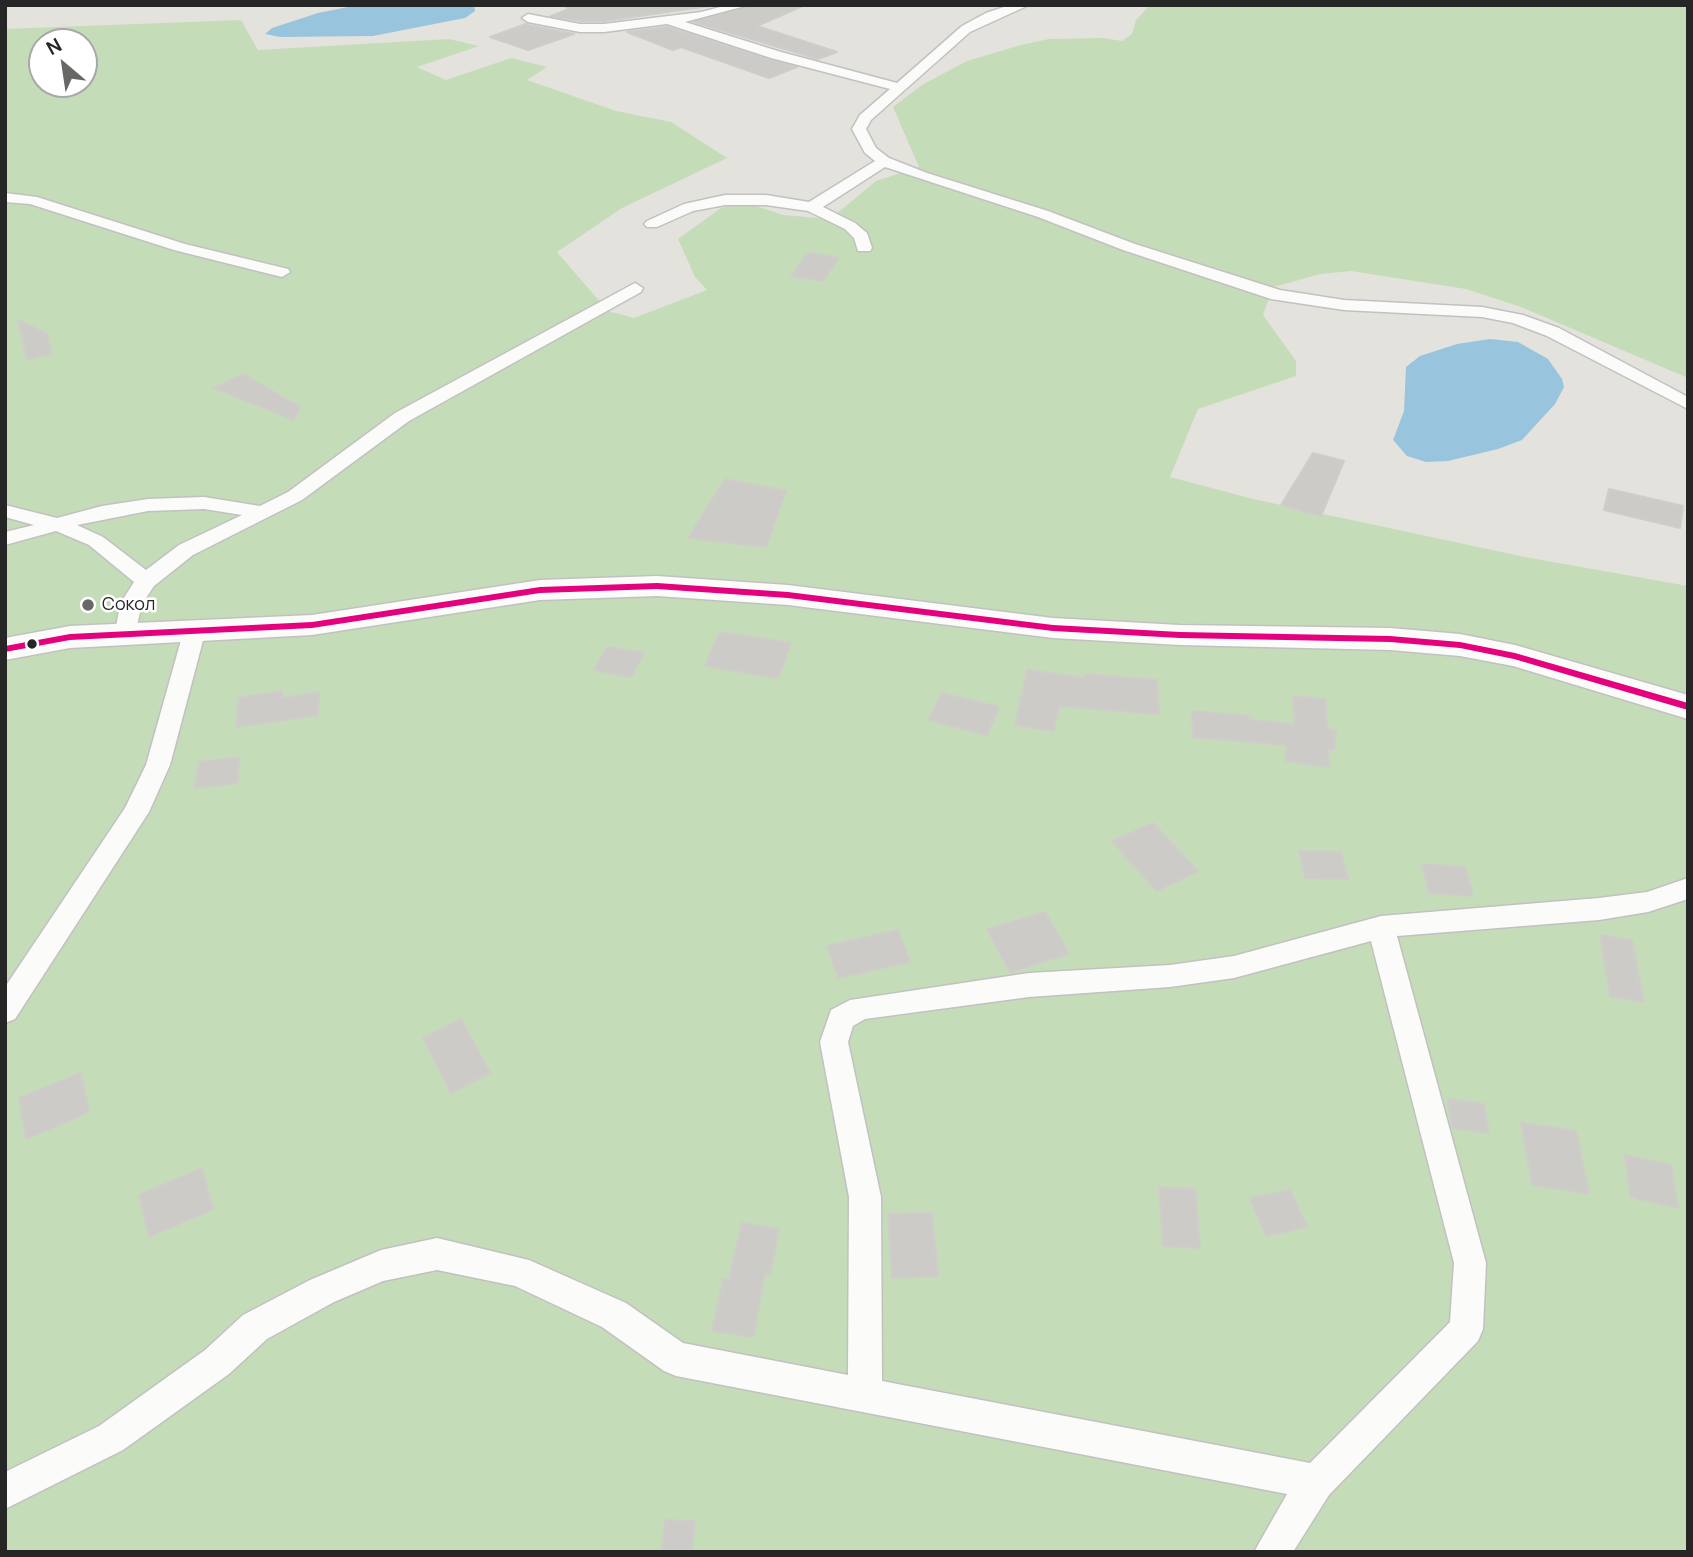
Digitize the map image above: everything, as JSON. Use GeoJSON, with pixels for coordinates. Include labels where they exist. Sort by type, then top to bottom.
{"type":"FeatureCollection","features":[{"type":"Feature","properties":{"kind":"main road"},"geometry":{"type":"LineString","coordinates":[[5,649],[70,637],[126,633],[194,633],[312,625],[540,590],[657,586],[788,595],[1052,628],[1180,635],[1390,639],[1460,645],[1515,656],[1688,707]]}},
{"type":"Feature","properties":{"kind":"street"},"geometry":{"type":"LineString","coordinates":[[528,18],[588,29],[671,21],[743,5]]}},
{"type":"Feature","properties":{"kind":"street"},"geometry":{"type":"LineString","coordinates":[[1023,5],[990,16],[966,29],[865,118],[859,129],[863,141],[884,162],[1277,295],[1344,305],[1482,312],[1517,319],[1553,332],[1688,404]]}},
{"type":"Feature","properties":{"kind":"street"},"geometry":{"type":"LineString","coordinates":[[671,21],[776,55],[901,88]]}},
{"type":"Feature","properties":{"kind":"street"},"geometry":{"type":"LineString","coordinates":[[812,207],[884,162]]}},
{"type":"Feature","properties":{"kind":"street"},"geometry":{"type":"LineString","coordinates":[[5,197],[32,200],[180,247],[282,272]]}},
{"type":"Feature","properties":{"kind":"street"},"geometry":{"type":"LineString","coordinates":[[652,224],[689,207],[725,200],[766,200],[812,207],[850,226],[861,236],[864,248]]}},
{"type":"Feature","properties":{"kind":"street"},"geometry":{"type":"LineString","coordinates":[[126,633],[131,604],[146,581],[186,550],[265,513],[316,482],[402,417],[635,288]]}},
{"type":"Feature","properties":{"kind":"street"},"geometry":{"type":"LineString","coordinates":[[5,539],[102,512],[168,503],[233,506],[265,513]]}},
{"type":"Feature","properties":{"kind":"street"},"geometry":{"type":"LineString","coordinates":[[5,511],[56,524],[96,541],[146,581]]}},
{"type":"Feature","properties":{"kind":"street"},"geometry":{"type":"LineString","coordinates":[[5,1011],[136,812],[158,765],[194,633]]}},
{"type":"Feature","properties":{"kind":"street"},"geometry":{"type":"LineString","coordinates":[[865,1395],[865,1197],[834,1042],[841,1019],[860,1008],[1029,985],[1170,976],[1234,967],[1381,927],[1598,909],[1648,902],[1688,888]]}},
{"type":"Feature","properties":{"kind":"street"},"geometry":{"type":"LineString","coordinates":[[1272,1552],[1317,1482],[1466,1329],[1470,1263],[1381,927]]}},
{"type":"Feature","properties":{"kind":"street"},"geometry":{"type":"LineString","coordinates":[[5,1492],[111,1438],[218,1362],[254,1327],[322,1291],[381,1266],[437,1254],[518,1271],[614,1315],[676,1359],[1317,1482]]}},
{"type":"Feature","properties":{"kind":"green space"},"geometry":{"type":"Polygon","coordinates":[[[1150,5],[1688,5],[1688,378],[1521,307],[1466,289],[1351,271],[1321,274],[1273,287],[1263,315],[1296,361],[1296,376],[1198,409],[1170,477],[1253,499],[1525,557],[1688,586],[1688,1552],[5,1552],[5,29],[28,28],[28,98],[98,98],[98,28],[31,28],[241,20],[258,50],[449,39],[479,46],[417,67],[446,80],[511,58],[547,67],[527,80],[616,111],[671,122],[727,158],[622,208],[557,252],[608,311],[634,318],[707,290],[695,277],[678,239],[721,208],[744,202],[783,215],[830,219],[876,181],[919,167],[893,107],[922,85],[967,61],[1021,45],[1049,39],[1103,38],[1122,41],[1132,34],[1136,20],[1150,5]]]}},
{"type":"Feature","properties":{"kind":"water"},"geometry":{"type":"Polygon","coordinates":[[[358,5],[474,5],[475,11],[465,18],[373,36],[280,37],[265,34],[272,28],[318,13],[358,5]]]}},
{"type":"Feature","properties":{"kind":"water"},"geometry":{"type":"Polygon","coordinates":[[[1490,339],[1518,342],[1548,359],[1562,379],[1564,387],[1555,404],[1522,440],[1498,449],[1448,461],[1426,462],[1407,456],[1393,440],[1404,411],[1406,367],[1420,356],[1457,344],[1490,339]]]}},
{"type":"Feature","properties":{"kind":"building"},"geometry":{"type":"Polygon","coordinates":[[[563,5],[717,5],[604,21],[580,21],[551,16],[569,9],[563,5]]]}},
{"type":"Feature","properties":{"kind":"building"},"geometry":{"type":"Polygon","coordinates":[[[751,5],[805,5],[757,26],[837,52],[818,59],[694,22],[751,5]]]}},
{"type":"Feature","properties":{"kind":"building"},"geometry":{"type":"Polygon","coordinates":[[[526,24],[574,34],[528,50],[490,37],[526,24]]]}},
{"type":"Feature","properties":{"kind":"building"},"geometry":{"type":"Polygon","coordinates":[[[667,27],[797,67],[769,78],[681,47],[673,50],[627,32],[667,27]]]}},
{"type":"Feature","properties":{"kind":"building"},"geometry":{"type":"Polygon","coordinates":[[[808,253],[839,258],[823,281],[791,276],[808,253]]]}},
{"type":"Feature","properties":{"kind":"building"},"geometry":{"type":"Polygon","coordinates":[[[18,320],[47,334],[51,354],[27,359],[18,320]]]}},
{"type":"Feature","properties":{"kind":"building"},"geometry":{"type":"Polygon","coordinates":[[[243,374],[300,407],[294,420],[214,388],[243,374]]]}},
{"type":"Feature","properties":{"kind":"building"},"geometry":{"type":"Polygon","coordinates":[[[1313,453],[1344,461],[1321,516],[1281,505],[1313,453]]]}},
{"type":"Feature","properties":{"kind":"building"},"geometry":{"type":"Polygon","coordinates":[[[725,479],[786,491],[766,547],[688,538],[725,479]]]}},
{"type":"Feature","properties":{"kind":"building"},"geometry":{"type":"Polygon","coordinates":[[[1609,489],[1683,506],[1680,528],[1604,510],[1609,489]]]}},
{"type":"Feature","properties":{"kind":"building"},"geometry":{"type":"Polygon","coordinates":[[[720,632],[791,643],[778,678],[705,666],[720,632]]]}},
{"type":"Feature","properties":{"kind":"building"},"geometry":{"type":"Polygon","coordinates":[[[607,647],[644,653],[631,677],[594,670],[607,647]]]}},
{"type":"Feature","properties":{"kind":"building"},"geometry":{"type":"Polygon","coordinates":[[[1027,670],[1085,678],[1085,674],[1157,680],[1159,714],[1059,706],[1054,731],[1015,725],[1027,670]]]}},
{"type":"Feature","properties":{"kind":"building"},"geometry":{"type":"Polygon","coordinates":[[[282,691],[282,698],[319,692],[318,715],[236,727],[239,698],[282,691]]]}},
{"type":"Feature","properties":{"kind":"building"},"geometry":{"type":"Polygon","coordinates":[[[942,693],[999,707],[987,735],[929,720],[942,693]]]}},
{"type":"Feature","properties":{"kind":"building"},"geometry":{"type":"Polygon","coordinates":[[[1293,696],[1325,699],[1327,729],[1336,730],[1334,750],[1328,749],[1329,767],[1286,761],[1286,745],[1193,737],[1192,711],[1249,716],[1249,719],[1295,725],[1293,696]]]}},
{"type":"Feature","properties":{"kind":"building"},"geometry":{"type":"Polygon","coordinates":[[[240,757],[237,783],[195,788],[199,762],[240,757]]]}},
{"type":"Feature","properties":{"kind":"building"},"geometry":{"type":"Polygon","coordinates":[[[1153,823],[1198,871],[1157,891],[1112,841],[1153,823]]]}},
{"type":"Feature","properties":{"kind":"building"},"geometry":{"type":"Polygon","coordinates":[[[1299,851],[1341,852],[1348,879],[1305,878],[1299,851]]]}},
{"type":"Feature","properties":{"kind":"building"},"geometry":{"type":"Polygon","coordinates":[[[1422,864],[1465,867],[1473,896],[1429,893],[1422,864]]]}},
{"type":"Feature","properties":{"kind":"building"},"geometry":{"type":"Polygon","coordinates":[[[1045,912],[1069,954],[1010,972],[987,929],[1045,912]]]}},
{"type":"Feature","properties":{"kind":"building"},"geometry":{"type":"Polygon","coordinates":[[[898,930],[910,962],[838,978],[827,946],[898,930]]]}},
{"type":"Feature","properties":{"kind":"building"},"geometry":{"type":"Polygon","coordinates":[[[1600,935],[1632,940],[1644,1002],[1610,996],[1600,935]]]}},
{"type":"Feature","properties":{"kind":"building"},"geometry":{"type":"Polygon","coordinates":[[[461,1019],[490,1073],[451,1093],[423,1038],[461,1019]]]}},
{"type":"Feature","properties":{"kind":"building"},"geometry":{"type":"Polygon","coordinates":[[[81,1073],[89,1112],[26,1139],[19,1098],[81,1073]]]}},
{"type":"Feature","properties":{"kind":"building"},"geometry":{"type":"Polygon","coordinates":[[[1448,1099],[1484,1104],[1489,1133],[1452,1128],[1448,1099]]]}},
{"type":"Feature","properties":{"kind":"building"},"geometry":{"type":"Polygon","coordinates":[[[1521,1123],[1576,1131],[1589,1194],[1532,1185],[1521,1123]]]}},
{"type":"Feature","properties":{"kind":"building"},"geometry":{"type":"Polygon","coordinates":[[[1625,1155],[1671,1165],[1678,1208],[1631,1197],[1625,1155]]]}},
{"type":"Feature","properties":{"kind":"building"},"geometry":{"type":"Polygon","coordinates":[[[202,1168],[213,1209],[149,1237],[139,1195],[202,1168]]]}},
{"type":"Feature","properties":{"kind":"building"},"geometry":{"type":"Polygon","coordinates":[[[1159,1187],[1195,1189],[1200,1248],[1163,1246],[1159,1187]]]}},
{"type":"Feature","properties":{"kind":"building"},"geometry":{"type":"Polygon","coordinates":[[[1290,1190],[1307,1227],[1266,1236],[1250,1198],[1290,1190]]]}},
{"type":"Feature","properties":{"kind":"building"},"geometry":{"type":"Polygon","coordinates":[[[932,1213],[938,1276],[892,1278],[888,1214],[932,1213]]]}},
{"type":"Feature","properties":{"kind":"building"},"geometry":{"type":"Polygon","coordinates":[[[742,1223],[779,1229],[770,1274],[765,1273],[753,1337],[712,1331],[723,1279],[729,1279],[742,1223]]]}},
{"type":"Feature","properties":{"kind":"building"},"geometry":{"type":"Polygon","coordinates":[[[665,1520],[695,1521],[692,1552],[662,1552],[665,1520]]]}},
{"type":"Feature","properties":{"kind":"transit line"},"geometry":{"type":"LineString","coordinates":[[5,649],[70,637],[312,625],[540,590],[657,586],[788,595],[1053,628],[1180,635],[1390,639],[1460,645],[1515,656],[1688,707]]}},
{"type":"Feature","properties":{"kind":"place","name":"Сокол"},"geometry":{"type":"Point","coordinates":[88,605]}}]}
